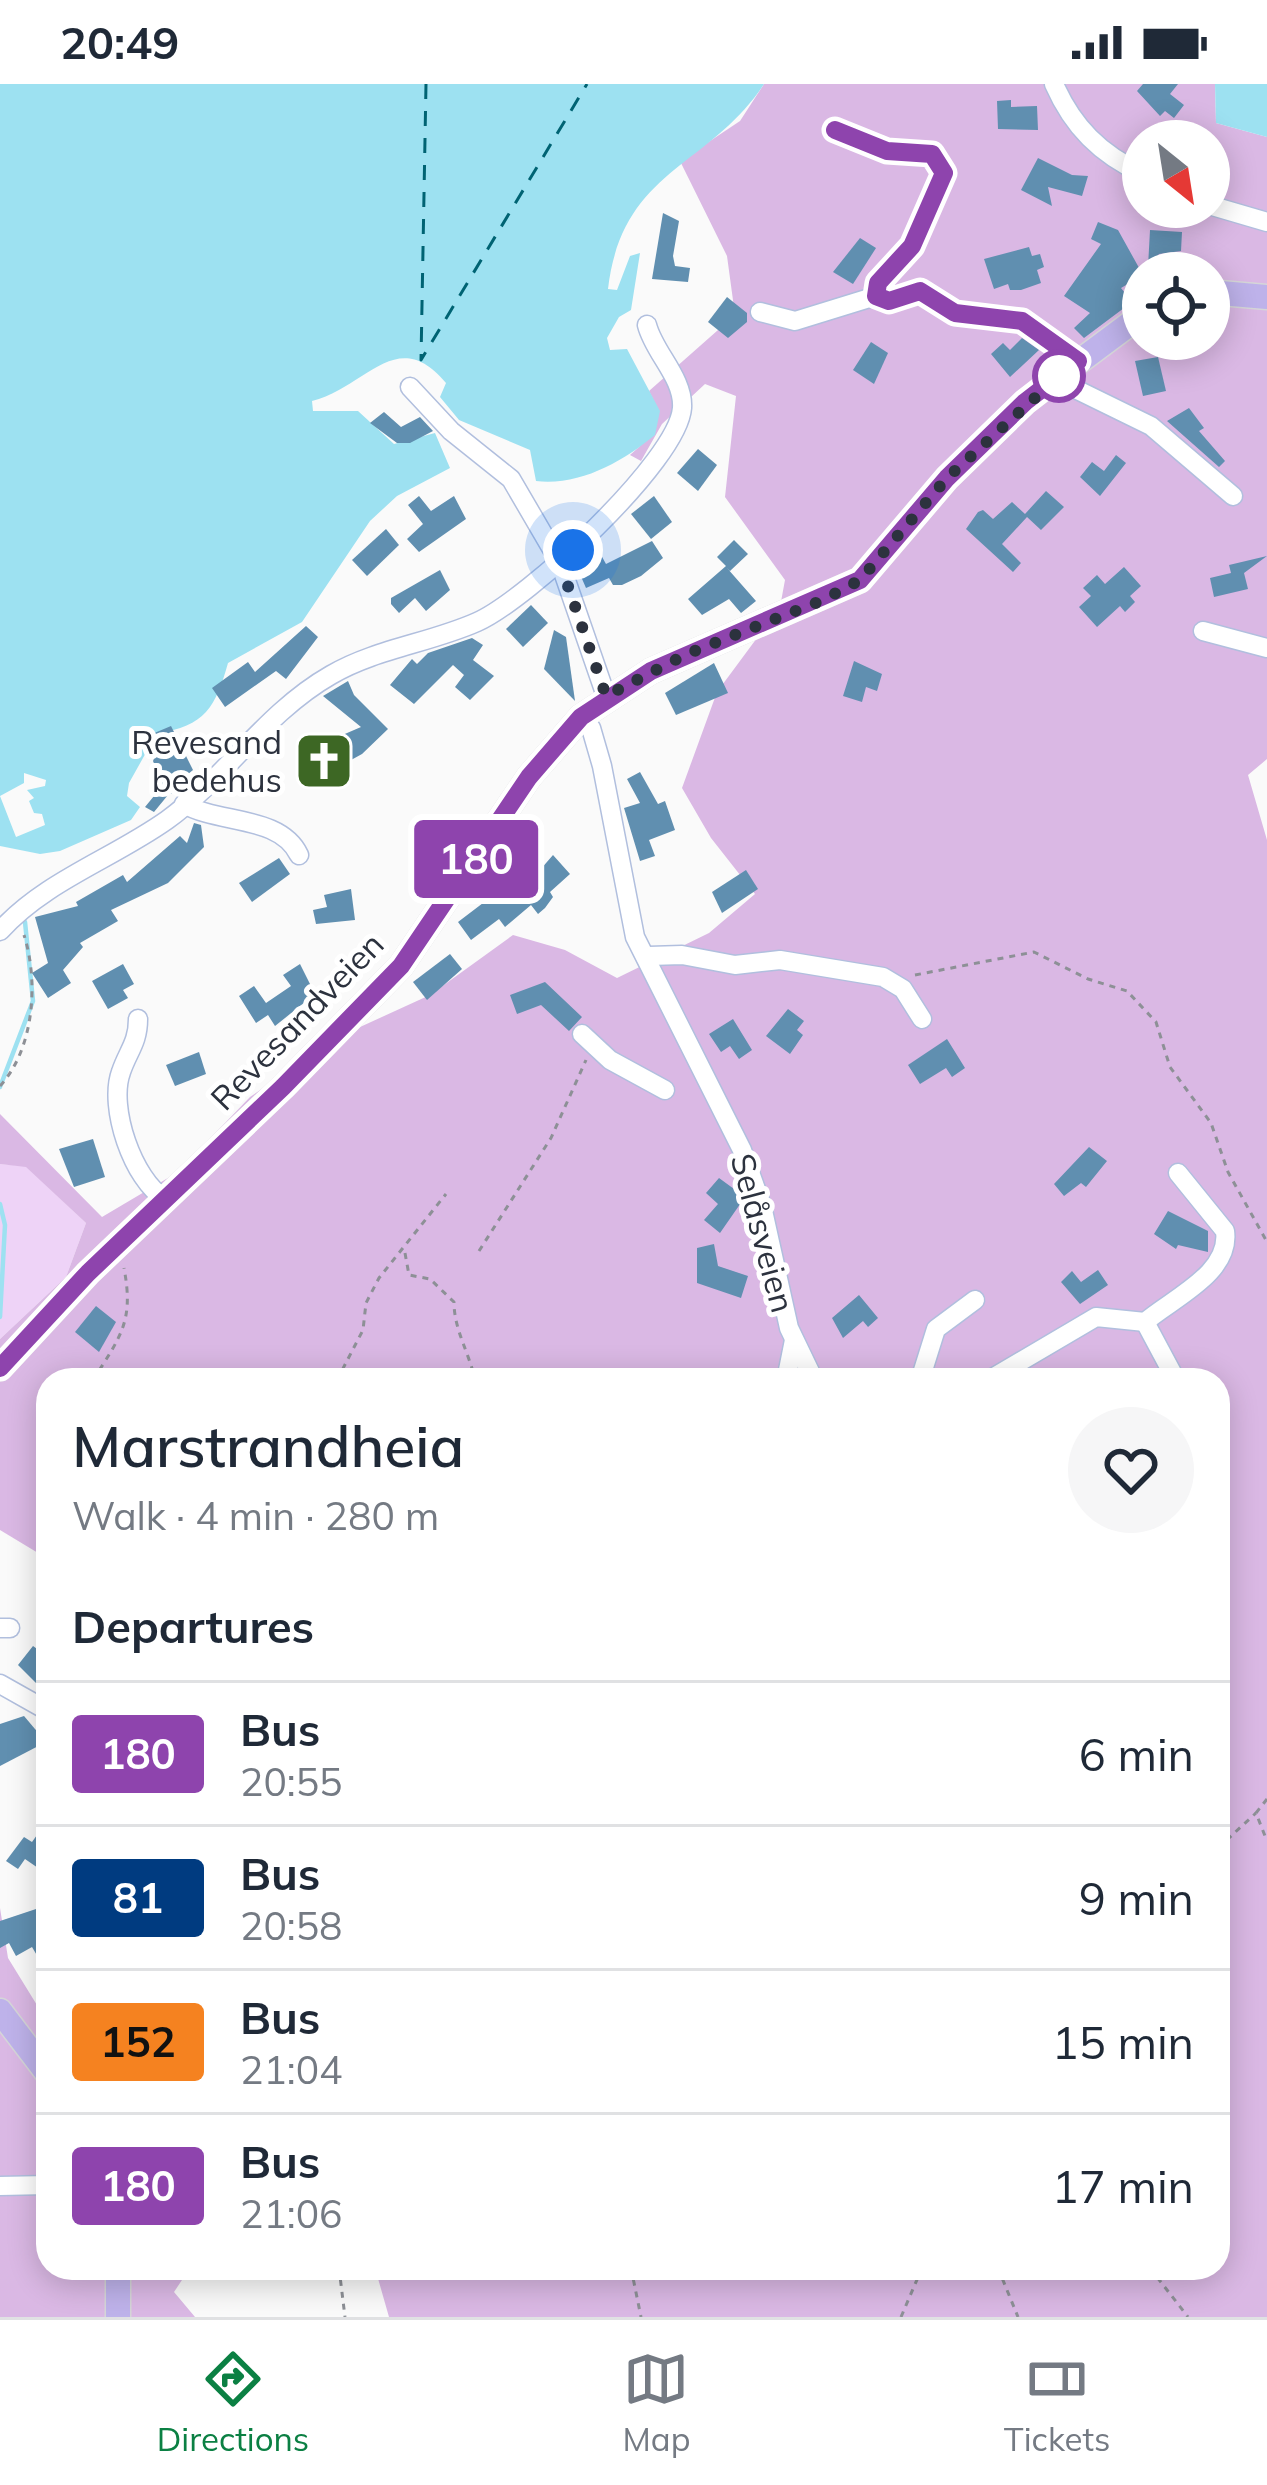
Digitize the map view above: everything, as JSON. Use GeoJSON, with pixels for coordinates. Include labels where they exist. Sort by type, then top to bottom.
{"type":"FeatureCollection","features":[{"type":"Feature","properties":{"kind":"main road"},"geometry":{"type":"LineString","coordinates":[[1230,294],[1267,297]]}},
{"type":"Feature","properties":{"kind":"main road","name":"Revesandveien"},"geometry":{"type":"LineString","coordinates":[[0,1368],[118,1244],[401,966],[538,765],[581,717],[606,696],[687,654],[823,600],[860,580],[947,478],[1055,379],[1122,329]]}},
{"type":"Feature","properties":{"kind":"main road"},"geometry":{"type":"LineString","coordinates":[[0,2011],[36,2058]]}},
{"type":"Feature","properties":{"kind":"main road"},"geometry":{"type":"LineString","coordinates":[[118,2280],[118,2317]]}},
{"type":"Feature","properties":{"kind":"street"},"geometry":{"type":"LineString","coordinates":[[1054,84],[1070,119],[1099,148],[1122,162]]}},
{"type":"Feature","properties":{"kind":"street"},"geometry":{"type":"LineString","coordinates":[[835,130],[887,151],[932,154],[944,173],[912,246],[878,283],[876,296]]}},
{"type":"Feature","properties":{"kind":"street"},"geometry":{"type":"LineString","coordinates":[[1230,211],[1267,222]]}},
{"type":"Feature","properties":{"kind":"street"},"geometry":{"type":"LineString","coordinates":[[760,313],[795,321],[876,296],[889,301],[920,291],[955,313],[1022,321],[1078,361]]}},
{"type":"Feature","properties":{"kind":"street"},"geometry":{"type":"LineString","coordinates":[[0,932],[14,916],[184,804],[272,719],[327,677],[355,662],[480,621],[560,563],[652,462],[678,423],[680,389],[647,325]]}},
{"type":"Feature","properties":{"kind":"street"},"geometry":{"type":"LineString","coordinates":[[1055,379],[1151,426],[1233,496]]}},
{"type":"Feature","properties":{"kind":"street"},"geometry":{"type":"LineString","coordinates":[[410,387],[451,431],[512,478],[560,563],[606,696]]}},
{"type":"Feature","properties":{"kind":"street"},"geometry":{"type":"LineString","coordinates":[[1203,631],[1267,647]]}},
{"type":"Feature","properties":{"kind":"street","name":"Selåsveien"},"geometry":{"type":"LineString","coordinates":[[581,717],[591,728],[602,766],[635,937],[649,956],[671,1017],[742,1150],[794,1340],[808,1368]]}},
{"type":"Feature","properties":{"kind":"street"},"geometry":{"type":"LineString","coordinates":[[184,804],[213,817],[267,828],[287,838],[299,855]]}},
{"type":"Feature","properties":{"kind":"street"},"geometry":{"type":"LineString","coordinates":[[649,956],[682,955],[735,965],[780,960],[883,976],[903,989],[922,1019]]}},
{"type":"Feature","properties":{"kind":"street"},"geometry":{"type":"LineString","coordinates":[[138,1019],[135,1048],[118,1079],[124,1135],[143,1184],[165,1199]]}},
{"type":"Feature","properties":{"kind":"street"},"geometry":{"type":"LineString","coordinates":[[582,1034],[610,1060],[665,1090]]}},
{"type":"Feature","properties":{"kind":"street"},"geometry":{"type":"LineString","coordinates":[[1009,1368],[1096,1317],[1145,1322],[1213,1270],[1227,1240],[1219,1219],[1178,1173]]}},
{"type":"Feature","properties":{"kind":"street"},"geometry":{"type":"LineString","coordinates":[[924,1368],[936,1328],[975,1300]]}},
{"type":"Feature","properties":{"kind":"street"},"geometry":{"type":"LineString","coordinates":[[1145,1322],[1170,1368]]}},
{"type":"Feature","properties":{"kind":"street"},"geometry":{"type":"LineString","coordinates":[[788,1368],[794,1340]]}},
{"type":"Feature","properties":{"kind":"street"},"geometry":{"type":"LineString","coordinates":[[0,1684],[36,1704]]}},
{"type":"Feature","properties":{"kind":"street"},"geometry":{"type":"LineString","coordinates":[[0,2186],[36,2185]]}},
{"type":"Feature","properties":{"kind":"path"},"geometry":{"type":"LineString","coordinates":[[0,1086],[13,1068],[30,1021],[28,950],[14,916]]}},
{"type":"Feature","properties":{"kind":"path"},"geometry":{"type":"LineString","coordinates":[[883,976],[929,974],[1034,952],[1127,991],[1156,1022],[1170,1067],[1211,1123],[1228,1172],[1267,1242]]}},
{"type":"Feature","properties":{"kind":"path"},"geometry":{"type":"LineString","coordinates":[[478,1251],[551,1138],[577,1073]]}},
{"type":"Feature","properties":{"kind":"path"},"geometry":{"type":"LineString","coordinates":[[343,1368],[363,1330],[366,1304],[379,1278],[405,1253],[446,1194]]}},
{"type":"Feature","properties":{"kind":"path"},"geometry":{"type":"LineString","coordinates":[[100,1368],[126,1326],[131,1306],[118,1244]]}},
{"type":"Feature","properties":{"kind":"path"},"geometry":{"type":"LineString","coordinates":[[405,1253],[409,1275],[430,1279],[454,1302],[454,1325],[472,1368]]}},
{"type":"Feature","properties":{"kind":"path"},"geometry":{"type":"LineString","coordinates":[[1230,1837],[1267,1799]]}},
{"type":"Feature","properties":{"kind":"path"},"geometry":{"type":"LineString","coordinates":[[1256,1813],[1267,1841]]}},
{"type":"Feature","properties":{"kind":"path"},"geometry":{"type":"LineString","coordinates":[[340,2280],[345,2317]]}},
{"type":"Feature","properties":{"kind":"path"},"geometry":{"type":"LineString","coordinates":[[633,2280],[641,2317]]}},
{"type":"Feature","properties":{"kind":"path"},"geometry":{"type":"LineString","coordinates":[[901,2317],[917,2280]]}},
{"type":"Feature","properties":{"kind":"path"},"geometry":{"type":"LineString","coordinates":[[1003,2280],[1018,2317]]}},
{"type":"Feature","properties":{"kind":"path"},"geometry":{"type":"LineString","coordinates":[[1159,2280],[1188,2317]]}},
{"type":"Feature","properties":{"kind":"shaded area"},"geometry":{"type":"Polygon","coordinates":[[[764,84],[1215,84],[1216,120],[1122,120],[1122,228],[1230,228],[1230,127],[1267,137],[1267,759],[1248,775],[1267,840],[1267,2317],[389,2317],[378,2280],[1230,2280],[1230,1368],[36,1368],[36,1552],[0,1530],[0,1339],[66,1277],[86,1223],[26,1167],[0,1164],[0,1114],[102,1217],[178,1172],[250,1097],[336,1038],[430,995],[513,935],[565,950],[617,978],[709,933],[755,894],[711,838],[682,788],[717,692],[780,607],[785,580],[725,497],[736,396],[705,384],[662,424],[641,461],[630,455],[655,426],[649,391],[735,315],[727,256],[680,161],[740,121],[764,84]]]}},
{"type":"Feature","properties":{"kind":"shaded area"},"geometry":{"type":"Polygon","coordinates":[[[0,1164],[26,1166],[86,1223],[66,1277],[0,1339],[0,1164]]]}},
{"type":"Feature","properties":{"kind":"shaded area"},"geometry":{"type":"Polygon","coordinates":[[[0,1908],[8,1958],[36,2004],[36,2280],[182,2280],[174,2292],[195,2317],[0,2317],[0,1908]]]}},
{"type":"Feature","properties":{"kind":"water"},"geometry":{"type":"Polygon","coordinates":[[[0,84],[764,84],[718,135],[649,194],[616,249],[608,289],[617,290],[630,256],[640,253],[631,310],[619,317],[607,338],[610,350],[627,349],[660,411],[655,435],[600,470],[569,480],[536,481],[530,450],[459,420],[440,397],[446,383],[412,359],[381,365],[312,401],[313,411],[358,411],[394,444],[435,433],[450,468],[397,496],[370,521],[302,622],[228,663],[206,712],[187,726],[157,733],[129,783],[127,796],[140,807],[131,820],[60,851],[40,854],[0,846],[0,84]]]}},
{"type":"Feature","properties":{"kind":"water"},"geometry":{"type":"Polygon","coordinates":[[[1215,84],[1267,84],[1267,137],[1230,127],[1230,120],[1216,120],[1215,84]]]}},
{"type":"Feature","properties":{"kind":"pier"},"geometry":{"type":"Polygon","coordinates":[[[24,773],[46,780],[45,786],[27,790],[34,798],[29,801],[34,813],[42,814],[45,825],[16,837],[0,796],[24,783],[24,773]]]}},
{"type":"Feature","properties":{"kind":"building"},"geometry":{"type":"Polygon","coordinates":[[[1143,84],[1178,84],[1170,94],[1184,105],[1174,118],[1165,111],[1160,116],[1137,91],[1143,84]]]}},
{"type":"Feature","properties":{"kind":"building"},"geometry":{"type":"Polygon","coordinates":[[[1011,100],[1011,107],[1037,106],[1038,130],[998,129],[997,101],[1011,100]]]}},
{"type":"Feature","properties":{"kind":"building"},"geometry":{"type":"Polygon","coordinates":[[[1038,158],[1072,175],[1088,176],[1082,196],[1048,187],[1052,206],[1021,190],[1038,158]]]}},
{"type":"Feature","properties":{"kind":"building"},"geometry":{"type":"Polygon","coordinates":[[[663,213],[679,221],[673,256],[675,266],[690,268],[688,282],[652,279],[663,213]]]}},
{"type":"Feature","properties":{"kind":"building"},"geometry":{"type":"Polygon","coordinates":[[[1098,222],[1118,230],[1130,252],[1122,252],[1122,310],[1084,338],[1074,328],[1090,313],[1064,296],[1101,244],[1091,239],[1098,222]]]}},
{"type":"Feature","properties":{"kind":"building"},"geometry":{"type":"Polygon","coordinates":[[[1150,230],[1182,232],[1181,251],[1149,252],[1150,230]]]}},
{"type":"Feature","properties":{"kind":"building"},"geometry":{"type":"Polygon","coordinates":[[[860,238],[876,248],[853,284],[833,272],[860,238]]]}},
{"type":"Feature","properties":{"kind":"building"},"geometry":{"type":"Polygon","coordinates":[[[1029,247],[1032,256],[1040,254],[1041,283],[1021,290],[1010,290],[1008,284],[994,289],[984,259],[1029,247]]]}},
{"type":"Feature","properties":{"kind":"building"},"geometry":{"type":"Polygon","coordinates":[[[727,297],[747,313],[747,322],[728,338],[708,322],[727,297]]]}},
{"type":"Feature","properties":{"kind":"building"},"geometry":{"type":"Polygon","coordinates":[[[1022,338],[1039,350],[1010,377],[991,354],[1003,343],[1010,350],[1022,338]]]}},
{"type":"Feature","properties":{"kind":"building"},"geometry":{"type":"Polygon","coordinates":[[[871,342],[888,353],[874,384],[853,370],[871,342]]]}},
{"type":"Feature","properties":{"kind":"building"},"geometry":{"type":"Polygon","coordinates":[[[1159,360],[1166,391],[1143,396],[1135,361],[1159,360]]]}},
{"type":"Feature","properties":{"kind":"building"},"geometry":{"type":"Polygon","coordinates":[[[1189,408],[1204,428],[1199,431],[1225,461],[1219,467],[1167,421],[1189,408]]]}},
{"type":"Feature","properties":{"kind":"building"},"geometry":{"type":"Polygon","coordinates":[[[384,412],[401,427],[420,417],[433,431],[410,443],[397,443],[370,423],[384,412]]]}},
{"type":"Feature","properties":{"kind":"building"},"geometry":{"type":"Polygon","coordinates":[[[698,449],[717,465],[698,491],[677,473],[698,449]]]}},
{"type":"Feature","properties":{"kind":"building"},"geometry":{"type":"Polygon","coordinates":[[[1116,455],[1126,463],[1100,496],[1080,477],[1092,462],[1104,471],[1116,455]]]}},
{"type":"Feature","properties":{"kind":"building"},"geometry":{"type":"Polygon","coordinates":[[[1046,491],[1064,507],[1041,530],[1027,517],[1002,544],[1021,563],[1013,572],[966,529],[978,512],[983,510],[993,519],[1012,502],[1025,514],[1046,491]]]}},
{"type":"Feature","properties":{"kind":"building"},"geometry":{"type":"Polygon","coordinates":[[[419,496],[431,511],[454,496],[466,519],[419,552],[407,539],[423,524],[408,505],[419,496]]]}},
{"type":"Feature","properties":{"kind":"building"},"geometry":{"type":"Polygon","coordinates":[[[654,496],[672,522],[651,539],[631,514],[654,496]]]}},
{"type":"Feature","properties":{"kind":"building"},"geometry":{"type":"Polygon","coordinates":[[[386,529],[399,545],[367,576],[352,560],[386,529]]]}},
{"type":"Feature","properties":{"kind":"building"},"geometry":{"type":"Polygon","coordinates":[[[734,540],[748,554],[730,571],[727,568],[756,601],[741,613],[729,599],[702,615],[688,599],[726,566],[717,557],[734,540]]]}},
{"type":"Feature","properties":{"kind":"building"},"geometry":{"type":"Polygon","coordinates":[[[652,541],[663,558],[641,576],[622,585],[613,585],[609,578],[586,588],[576,565],[596,546],[606,564],[652,541]]]}},
{"type":"Feature","properties":{"kind":"building"},"geometry":{"type":"Polygon","coordinates":[[[1267,556],[1244,573],[1248,589],[1214,597],[1210,578],[1231,573],[1229,565],[1267,556]]]}},
{"type":"Feature","properties":{"kind":"building"},"geometry":{"type":"Polygon","coordinates":[[[1124,567],[1141,586],[1130,596],[1135,602],[1125,612],[1120,606],[1097,627],[1079,607],[1091,596],[1083,588],[1097,575],[1105,584],[1124,567]]]}},
{"type":"Feature","properties":{"kind":"building"},"geometry":{"type":"Polygon","coordinates":[[[440,570],[450,590],[426,611],[415,598],[399,613],[391,604],[391,598],[440,570]]]}},
{"type":"Feature","properties":{"kind":"building"},"geometry":{"type":"Polygon","coordinates":[[[531,605],[548,623],[523,647],[506,629],[531,605]]]}},
{"type":"Feature","properties":{"kind":"building"},"geometry":{"type":"Polygon","coordinates":[[[306,626],[318,637],[286,679],[276,671],[225,707],[212,688],[248,662],[255,672],[306,626]]]}},
{"type":"Feature","properties":{"kind":"building"},"geometry":{"type":"Polygon","coordinates":[[[554,630],[566,637],[575,701],[544,669],[554,630]]]}},
{"type":"Feature","properties":{"kind":"building"},"geometry":{"type":"Polygon","coordinates":[[[472,638],[483,645],[473,660],[494,676],[470,700],[455,687],[464,675],[453,665],[414,704],[390,685],[412,659],[417,664],[428,653],[472,638]]]}},
{"type":"Feature","properties":{"kind":"building"},"geometry":{"type":"Polygon","coordinates":[[[854,661],[882,674],[877,691],[866,687],[862,702],[843,696],[854,661]]]}},
{"type":"Feature","properties":{"kind":"building"},"geometry":{"type":"Polygon","coordinates":[[[714,663],[728,693],[676,715],[665,693],[714,663]]]}},
{"type":"Feature","properties":{"kind":"building"},"geometry":{"type":"Polygon","coordinates":[[[348,681],[354,695],[388,729],[362,754],[311,782],[296,755],[361,727],[323,696],[348,681]]]}},
{"type":"Feature","properties":{"kind":"building"},"geometry":{"type":"Polygon","coordinates":[[[171,726],[193,770],[182,779],[185,787],[168,795],[154,812],[145,807],[163,785],[153,761],[158,749],[152,734],[171,726]]]}},
{"type":"Feature","properties":{"kind":"building"},"geometry":{"type":"Polygon","coordinates":[[[640,772],[658,804],[665,801],[675,830],[649,840],[655,856],[640,861],[624,808],[640,803],[627,779],[640,772]]]}},
{"type":"Feature","properties":{"kind":"building"},"geometry":{"type":"Polygon","coordinates":[[[194,823],[201,825],[204,847],[168,883],[111,910],[118,921],[80,943],[83,947],[63,970],[71,983],[48,998],[32,973],[48,963],[35,917],[78,906],[76,902],[123,875],[127,882],[180,836],[187,843],[194,823]]]}},
{"type":"Feature","properties":{"kind":"building"},"geometry":{"type":"Polygon","coordinates":[[[553,855],[570,874],[550,892],[553,897],[545,908],[538,914],[531,905],[505,927],[499,919],[471,940],[458,922],[483,903],[478,898],[499,887],[505,893],[514,886],[520,893],[553,855]]]}},
{"type":"Feature","properties":{"kind":"building"},"geometry":{"type":"Polygon","coordinates":[[[279,858],[290,874],[252,902],[239,883],[279,858]]]}},
{"type":"Feature","properties":{"kind":"building"},"geometry":{"type":"Polygon","coordinates":[[[746,870],[758,889],[722,913],[712,892],[746,870]]]}},
{"type":"Feature","properties":{"kind":"building"},"geometry":{"type":"Polygon","coordinates":[[[351,889],[355,920],[316,924],[313,910],[327,907],[324,895],[351,889]]]}},
{"type":"Feature","properties":{"kind":"building"},"geometry":{"type":"Polygon","coordinates":[[[450,954],[462,969],[427,1000],[413,982],[450,954]]]}},
{"type":"Feature","properties":{"kind":"building"},"geometry":{"type":"Polygon","coordinates":[[[123,964],[134,984],[123,990],[128,998],[108,1009],[92,981],[123,964]]]}},
{"type":"Feature","properties":{"kind":"building"},"geometry":{"type":"Polygon","coordinates":[[[300,964],[315,994],[275,1026],[268,1015],[256,1023],[239,996],[254,986],[266,1003],[291,986],[283,975],[300,964]]]}},
{"type":"Feature","properties":{"kind":"building"},"geometry":{"type":"Polygon","coordinates":[[[545,982],[582,1017],[569,1031],[541,1005],[517,1014],[510,995],[545,982]]]}},
{"type":"Feature","properties":{"kind":"building"},"geometry":{"type":"Polygon","coordinates":[[[788,1009],[804,1021],[797,1030],[803,1035],[790,1054],[766,1036],[788,1009]]]}},
{"type":"Feature","properties":{"kind":"building"},"geometry":{"type":"Polygon","coordinates":[[[733,1019],[752,1050],[739,1059],[730,1046],[721,1052],[709,1034],[733,1019]]]}},
{"type":"Feature","properties":{"kind":"building"},"geometry":{"type":"Polygon","coordinates":[[[947,1039],[965,1068],[952,1077],[946,1068],[920,1084],[908,1065],[947,1039]]]}},
{"type":"Feature","properties":{"kind":"building"},"geometry":{"type":"Polygon","coordinates":[[[199,1052],[206,1074],[175,1086],[166,1065],[199,1052]]]}},
{"type":"Feature","properties":{"kind":"building"},"geometry":{"type":"Polygon","coordinates":[[[93,1139],[105,1177],[74,1187],[59,1149],[93,1139]]]}},
{"type":"Feature","properties":{"kind":"building"},"geometry":{"type":"Polygon","coordinates":[[[1089,1147],[1107,1161],[1086,1187],[1081,1183],[1064,1196],[1054,1184],[1089,1147]]]}},
{"type":"Feature","properties":{"kind":"building"},"geometry":{"type":"Polygon","coordinates":[[[719,1178],[745,1197],[720,1233],[704,1220],[718,1204],[706,1193],[719,1178]]]}},
{"type":"Feature","properties":{"kind":"building"},"geometry":{"type":"Polygon","coordinates":[[[1168,1211],[1208,1231],[1208,1252],[1178,1245],[1176,1249],[1154,1234],[1168,1211]]]}},
{"type":"Feature","properties":{"kind":"building"},"geometry":{"type":"Polygon","coordinates":[[[714,1244],[718,1266],[748,1276],[741,1298],[697,1283],[697,1248],[714,1244]]]}},
{"type":"Feature","properties":{"kind":"building"},"geometry":{"type":"Polygon","coordinates":[[[1098,1270],[1108,1285],[1080,1304],[1061,1282],[1072,1271],[1081,1282],[1098,1270]]]}},
{"type":"Feature","properties":{"kind":"building"},"geometry":{"type":"Polygon","coordinates":[[[859,1295],[878,1318],[868,1327],[863,1321],[843,1338],[832,1318],[859,1295]]]}},
{"type":"Feature","properties":{"kind":"building"},"geometry":{"type":"Polygon","coordinates":[[[96,1306],[116,1322],[99,1352],[75,1332],[96,1306]]]}},
{"type":"Feature","properties":{"kind":"building"},"geometry":{"type":"Polygon","coordinates":[[[33,1646],[36,1648],[36,1683],[18,1665],[33,1646]]]}},
{"type":"Feature","properties":{"kind":"building"},"geometry":{"type":"Polygon","coordinates":[[[24,1716],[36,1730],[36,1747],[0,1766],[0,1724],[24,1716]]]}},
{"type":"Feature","properties":{"kind":"building"},"geometry":{"type":"Polygon","coordinates":[[[36,1836],[36,1867],[25,1859],[18,1869],[6,1861],[24,1837],[32,1842],[36,1836]]]}},
{"type":"Feature","properties":{"kind":"building"},"geometry":{"type":"Polygon","coordinates":[[[36,1909],[36,1954],[32,1947],[16,1956],[9,1943],[0,1948],[0,1921],[36,1909]]]}},
{"type":"Feature","properties":{"kind":"waterway"},"geometry":{"type":"LineString","coordinates":[[0,1087],[33,1001],[25,922]]}},
{"type":"Feature","properties":{"kind":"waterway"},"geometry":{"type":"LineString","coordinates":[[0,1204],[5,1225],[0,1317]]}},
{"type":"Feature","properties":{"kind":"ferry route"},"geometry":{"type":"LineString","coordinates":[[426,84],[421,360],[587,84]]}},
{"type":"Feature","properties":{"kind":"bus line","name":"180"},"geometry":{"type":"LineString","coordinates":[[0,1368],[88,1273],[283,1087],[401,966],[529,777],[581,717],[606,696],[651,671],[860,580],[947,478],[1025,402],[1078,361],[1038,328],[1022,321],[955,313],[926,292],[889,301],[876,296],[878,283],[912,246],[940,192],[944,173],[932,154],[887,151],[835,130]]}},
{"type":"Feature","properties":{"kind":"place","name":"Revesand bedehus"},"geometry":{"type":"Point","coordinates":[324,761]}},
{"type":"Feature","properties":{"kind":"route"},"geometry":{"type":"LineString","coordinates":[[573,550],[560,563],[597,682],[606,696],[687,654],[823,600],[860,580],[947,478],[1025,402],[1059,376]]}}]}
